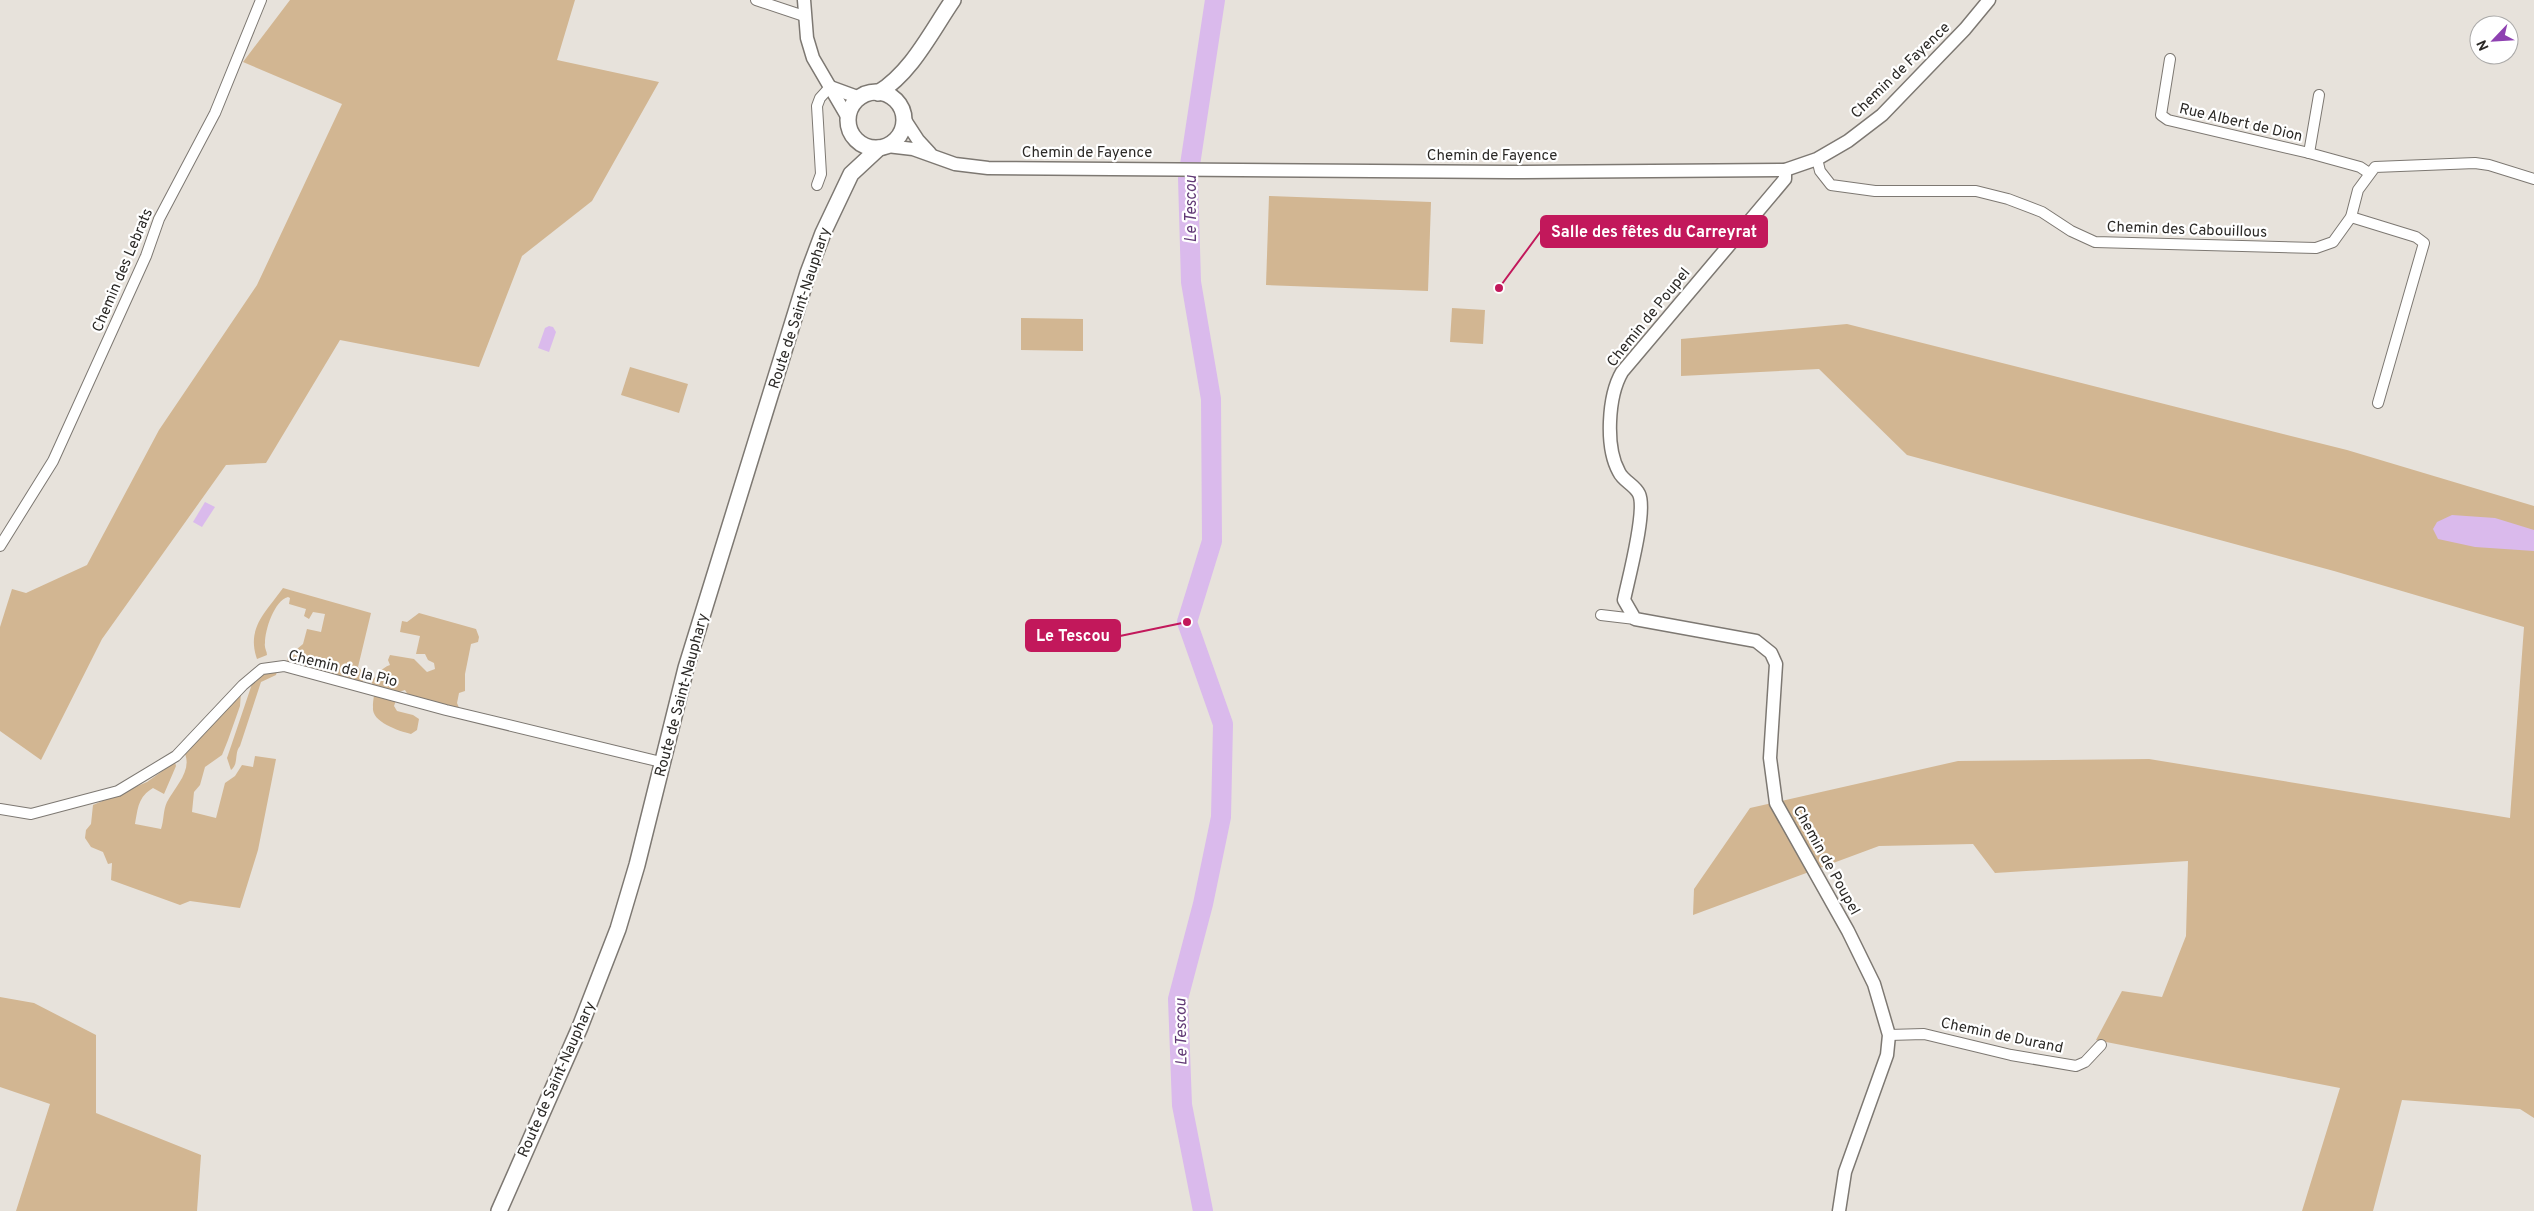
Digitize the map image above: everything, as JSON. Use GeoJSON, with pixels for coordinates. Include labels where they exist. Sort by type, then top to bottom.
{"type":"FeatureCollection","features":[{"type":"Feature","properties":{"kind":"main road"},"geometry":{"type":"LineString","coordinates":[[910,64],[903,86],[903,115],[900,134],[883,147],[866,146],[853,136],[848,118],[852,106],[860,98],[878,93],[894,82],[910,64],[953,0]]}},
{"type":"Feature","properties":{"kind":"main road"},"geometry":{"type":"LineString","coordinates":[[878,93],[893,99],[903,115]]}},
{"type":"Feature","properties":{"kind":"main road","name":"Route de Saint-Nauphary"},"geometry":{"type":"LineString","coordinates":[[499,1211],[580,1027],[618,929],[637,865],[661,762],[686,668],[808,273],[850,174],[853,136]]}},
{"type":"Feature","properties":{"kind":"main road","name":"Route de Saint-Nauphary"},"geometry":{"type":"LineString","coordinates":[[850,174],[883,147]]}},
{"type":"Feature","properties":{"kind":"street","name":"Chemin des Lebrats"},"geometry":{"type":"LineString","coordinates":[[0,546],[53,461],[146,256],[159,219],[215,113],[261,0]]}},
{"type":"Feature","properties":{"kind":"street"},"geometry":{"type":"LineString","coordinates":[[756,0],[804,16]]}},
{"type":"Feature","properties":{"kind":"street"},"geometry":{"type":"LineString","coordinates":[[804,0],[804,16],[813,58],[848,118]]}},
{"type":"Feature","properties":{"kind":"street","name":"Chemin de Fayence"},"geometry":{"type":"LineString","coordinates":[[883,147],[913,149],[932,154],[955,164],[988,168],[1500,172],[1785,170],[1817,159],[1848,141],[1882,115],[1965,29],[1989,0]]}},
{"type":"Feature","properties":{"kind":"street","name":"Rue Albert de Dion"},"geometry":{"type":"LineString","coordinates":[[2170,59],[2161,115],[2168,120],[2309,153],[2360,167],[2369,173]]}},
{"type":"Feature","properties":{"kind":"street"},"geometry":{"type":"LineString","coordinates":[[830,88],[860,98]]}},
{"type":"Feature","properties":{"kind":"street"},"geometry":{"type":"LineString","coordinates":[[817,186],[821,174],[817,106],[820,98],[830,88]]}},
{"type":"Feature","properties":{"kind":"street"},"geometry":{"type":"LineString","coordinates":[[2309,153],[2319,95]]}},
{"type":"Feature","properties":{"kind":"street","name":"Chemin de Fayence"},"geometry":{"type":"LineString","coordinates":[[903,115],[918,140],[932,154]]}},
{"type":"Feature","properties":{"kind":"street","name":"Chemin des Cabouillous"},"geometry":{"type":"LineString","coordinates":[[1817,159],[1820,170],[1831,185],[1875,192],[1976,191],[2008,199],[2042,212],[2071,231],[2095,242],[2316,248],[2333,242],[2351,217],[2358,190],[2369,173]]}},
{"type":"Feature","properties":{"kind":"street"},"geometry":{"type":"LineString","coordinates":[[2369,173],[2375,168],[2475,163],[2488,164],[2534,179]]}},
{"type":"Feature","properties":{"kind":"street","name":"Chemin de Poupel"},"geometry":{"type":"LineString","coordinates":[[1635,619],[1624,600],[1639,530],[1640,494],[1620,474],[1613,460],[1614,388],[1636,354],[1785,179],[1785,170]]}},
{"type":"Feature","properties":{"kind":"street"},"geometry":{"type":"LineString","coordinates":[[2351,217],[2416,237],[2424,243],[2378,403]]}},
{"type":"Feature","properties":{"kind":"street","name":"Chemin de Poupel"},"geometry":{"type":"LineString","coordinates":[[1601,615],[1635,619],[1756,641],[1771,652],[1776,664],[1770,758],[1776,803],[1848,931],[1870,975],[1889,1035],[1887,1055],[1845,1172],[1839,1211]]}},
{"type":"Feature","properties":{"kind":"street","name":"Chemin de la Pio"},"geometry":{"type":"LineString","coordinates":[[0,809],[31,814],[118,791],[176,756],[243,684],[262,669],[284,666],[446,710],[661,762]]}},
{"type":"Feature","properties":{"kind":"street","name":"Chemin de Durand"},"geometry":{"type":"LineString","coordinates":[[1889,1035],[1924,1034],[2010,1055],[2076,1066],[2085,1062],[2101,1045]]}},
{"type":"Feature","properties":{"kind":"shaded area"},"geometry":{"type":"Polygon","coordinates":[[[290,0],[575,0],[557,60],[659,82],[592,201],[522,256],[479,367],[340,340],[266,463],[226,465],[102,639],[41,760],[0,731],[0,627],[12,589],[26,593],[87,565],[159,430],[257,285],[342,104],[243,62],[290,0]]]}},
{"type":"Feature","properties":{"kind":"shaded area"},"geometry":{"type":"Polygon","coordinates":[[[1269,196],[1431,202],[1428,291],[1266,285],[1269,196]]]}},
{"type":"Feature","properties":{"kind":"shaded area"},"geometry":{"type":"Polygon","coordinates":[[[1452,308],[1485,310],[1483,344],[1450,342],[1452,308]]]}},
{"type":"Feature","properties":{"kind":"shaded area"},"geometry":{"type":"Polygon","coordinates":[[[1021,318],[1083,319],[1083,351],[1021,350],[1021,318]]]}},
{"type":"Feature","properties":{"kind":"shaded area"},"geometry":{"type":"Polygon","coordinates":[[[1847,324],[2347,450],[2534,506],[2534,1118],[2520,1109],[2402,1100],[2373,1211],[2302,1211],[2340,1088],[2096,1040],[2122,991],[2162,997],[2186,936],[2188,861],[1995,873],[1973,844],[1879,846],[1693,915],[1694,889],[1750,808],[1958,761],[2149,759],[2510,818],[2524,627],[2334,571],[1907,455],[1819,369],[1681,376],[1681,339],[1847,324]]]}},
{"type":"Feature","properties":{"kind":"shaded area"},"geometry":{"type":"Polygon","coordinates":[[[553,327],[556,332],[549,352],[538,348],[545,328],[553,327]]]}},
{"type":"Feature","properties":{"kind":"shaded area"},"geometry":{"type":"Polygon","coordinates":[[[630,367],[688,384],[679,413],[621,395],[630,367]]]}},
{"type":"Feature","properties":{"kind":"shaded area"},"geometry":{"type":"Polygon","coordinates":[[[205,502],[215,507],[202,527],[193,522],[205,502]]]}},
{"type":"Feature","properties":{"kind":"shaded area"},"geometry":{"type":"Polygon","coordinates":[[[2452,515],[2495,518],[2534,530],[2534,551],[2475,547],[2438,539],[2433,529],[2437,522],[2452,515]]]}},
{"type":"Feature","properties":{"kind":"shaded area"},"geometry":{"type":"Polygon","coordinates":[[[283,588],[371,613],[358,667],[363,672],[363,682],[288,663],[287,657],[290,654],[298,655],[297,649],[303,644],[307,629],[321,632],[325,614],[313,612],[309,619],[304,616],[306,609],[289,604],[290,598],[288,597],[278,604],[271,617],[265,637],[267,655],[257,659],[254,648],[256,629],[264,613],[283,588]]]}},
{"type":"Feature","properties":{"kind":"shaded area"},"geometry":{"type":"Polygon","coordinates":[[[419,613],[476,629],[479,637],[478,642],[471,644],[465,674],[465,691],[459,693],[457,703],[460,710],[420,708],[414,705],[405,690],[399,692],[394,706],[397,711],[413,715],[419,719],[417,730],[411,734],[387,725],[376,717],[373,707],[374,691],[371,681],[390,665],[388,660],[390,655],[414,659],[427,672],[435,669],[434,663],[428,660],[425,654],[416,654],[420,636],[400,632],[402,621],[407,622],[419,613]]]}},
{"type":"Feature","properties":{"kind":"shaded area"},"geometry":{"type":"Polygon","coordinates":[[[277,671],[276,675],[261,682],[237,752],[235,765],[231,770],[227,758],[253,681],[266,673],[277,671]]]}},
{"type":"Feature","properties":{"kind":"shaded area"},"geometry":{"type":"Polygon","coordinates":[[[241,693],[240,706],[222,755],[205,767],[200,785],[194,792],[192,812],[216,818],[225,783],[235,776],[242,765],[253,767],[255,756],[276,759],[258,850],[240,908],[190,901],[180,905],[111,880],[112,863],[108,864],[103,852],[91,847],[85,838],[86,830],[91,824],[93,805],[147,782],[175,762],[176,766],[164,794],[153,788],[148,791],[140,803],[137,813],[135,824],[161,829],[167,802],[182,779],[186,767],[187,760],[185,754],[241,693]]]}},
{"type":"Feature","properties":{"kind":"shaded area"},"geometry":{"type":"Polygon","coordinates":[[[0,997],[34,1003],[96,1035],[96,1113],[201,1155],[197,1211],[16,1211],[50,1104],[0,1087],[0,997]]]}},
{"type":"Feature","properties":{"kind":"waterway","name":"Le Tescou"},"geometry":{"type":"LineString","coordinates":[[1203,1211],[1182,1105],[1178,999],[1203,904],[1221,817],[1223,724],[1187,622],[1212,541],[1211,399],[1191,282],[1188,178],[1215,0]]}},
{"type":"Feature","properties":{"kind":"place","name":"Salle des fêtes du Carreyrat"},"geometry":{"type":"Point","coordinates":[1499,288]}},
{"type":"Feature","properties":{"kind":"place","name":"Le Tescou"},"geometry":{"type":"Point","coordinates":[1187,622]}}]}
